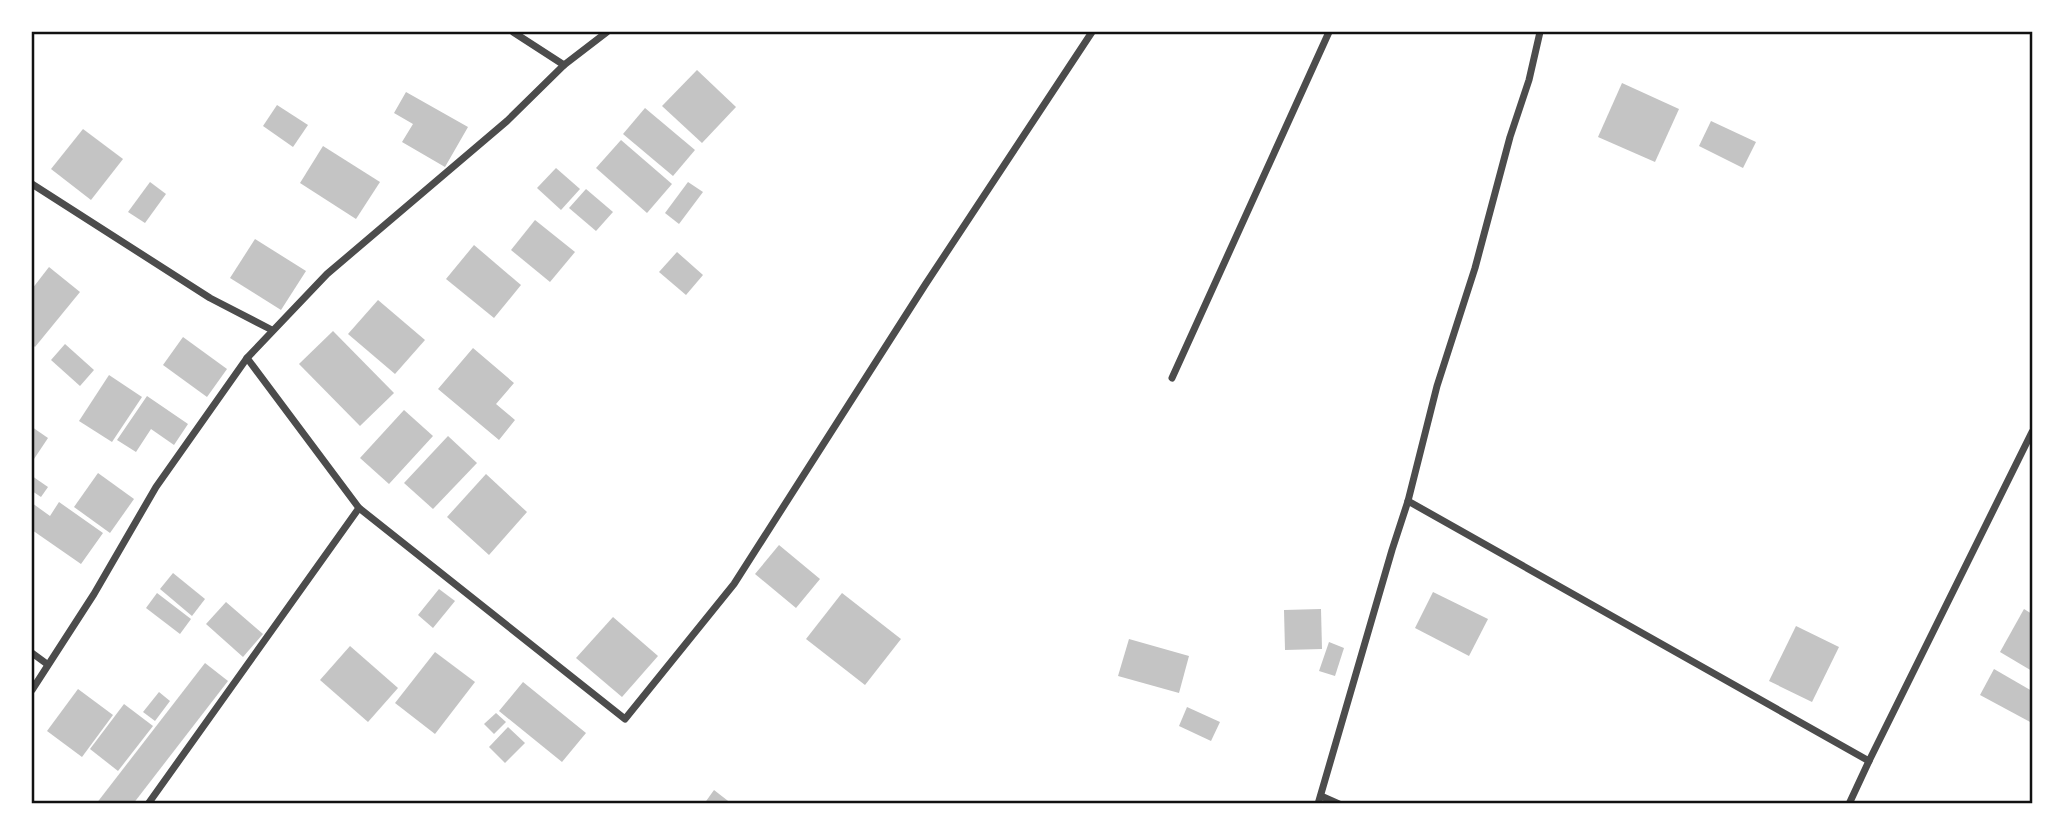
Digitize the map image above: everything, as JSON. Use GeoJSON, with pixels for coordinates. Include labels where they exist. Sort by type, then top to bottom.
{"type":"FeatureCollection","features":[{"type":"Feature","properties":{"kind":"street"},"geometry":{"type":"LineString","coordinates":[[513,32],[564,65]]}},
{"type":"Feature","properties":{"kind":"street"},"geometry":{"type":"LineString","coordinates":[[32,690],[94,594],[156,487],[247,358],[327,274],[507,121],[564,65],[607,32]]}},
{"type":"Feature","properties":{"kind":"street"},"geometry":{"type":"LineString","coordinates":[[247,358],[359,508],[625,719],[734,584],[925,285],[1092,32]]}},
{"type":"Feature","properties":{"kind":"street"},"geometry":{"type":"LineString","coordinates":[[1172,379],[1329,32]]}},
{"type":"Feature","properties":{"kind":"street"},"geometry":{"type":"LineString","coordinates":[[1339,803],[1320,799],[1408,501],[1437,386],[1475,268],[1510,138],[1529,80],[1540,32]]}},
{"type":"Feature","properties":{"kind":"street"},"geometry":{"type":"LineString","coordinates":[[32,184],[210,298],[272,330]]}},
{"type":"Feature","properties":{"kind":"street"},"geometry":{"type":"LineString","coordinates":[[1849,803],[2032,432]]}},
{"type":"Feature","properties":{"kind":"street"},"geometry":{"type":"LineString","coordinates":[[1408,501],[1869,761]]}},
{"type":"Feature","properties":{"kind":"street"},"geometry":{"type":"LineString","coordinates":[[148,803],[359,508]]}},
{"type":"Feature","properties":{"kind":"street"},"geometry":{"type":"LineString","coordinates":[[32,653],[47,664]]}},
{"type":"Feature","properties":{"kind":"building"},"geometry":{"type":"Polygon","coordinates":[[[697,70],[736,107],[702,143],[662,106],[697,70]]]}},
{"type":"Feature","properties":{"kind":"building"},"geometry":{"type":"Polygon","coordinates":[[[1622,83],[1679,109],[1655,162],[1598,137],[1622,83]]]}},
{"type":"Feature","properties":{"kind":"building"},"geometry":{"type":"Polygon","coordinates":[[[406,92],[468,127],[445,167],[402,142],[413,124],[394,113],[406,92]]]}},
{"type":"Feature","properties":{"kind":"building"},"geometry":{"type":"Polygon","coordinates":[[[277,105],[308,125],[293,147],[263,126],[277,105]]]}},
{"type":"Feature","properties":{"kind":"building"},"geometry":{"type":"Polygon","coordinates":[[[645,108],[695,150],[673,176],[623,134],[645,108]]]}},
{"type":"Feature","properties":{"kind":"building"},"geometry":{"type":"Polygon","coordinates":[[[1711,121],[1756,142],[1743,168],[1699,146],[1711,121]]]}},
{"type":"Feature","properties":{"kind":"building"},"geometry":{"type":"Polygon","coordinates":[[[83,129],[123,159],[91,200],[51,169],[83,129]]]}},
{"type":"Feature","properties":{"kind":"building"},"geometry":{"type":"Polygon","coordinates":[[[621,140],[672,184],[647,213],[596,168],[621,140]]]}},
{"type":"Feature","properties":{"kind":"building"},"geometry":{"type":"Polygon","coordinates":[[[323,146],[380,182],[356,219],[300,183],[323,146]]]}},
{"type":"Feature","properties":{"kind":"building"},"geometry":{"type":"Polygon","coordinates":[[[556,168],[580,189],[561,210],[537,188],[556,168]]]}},
{"type":"Feature","properties":{"kind":"building"},"geometry":{"type":"Polygon","coordinates":[[[150,182],[166,194],[145,223],[128,212],[150,182]]]}},
{"type":"Feature","properties":{"kind":"building"},"geometry":{"type":"Polygon","coordinates":[[[688,182],[703,192],[679,224],[665,213],[688,182]]]}},
{"type":"Feature","properties":{"kind":"building"},"geometry":{"type":"Polygon","coordinates":[[[586,189],[613,212],[596,231],[569,208],[586,189]]]}},
{"type":"Feature","properties":{"kind":"building"},"geometry":{"type":"Polygon","coordinates":[[[535,220],[575,252],[550,282],[511,250],[535,220]]]}},
{"type":"Feature","properties":{"kind":"building"},"geometry":{"type":"Polygon","coordinates":[[[255,239],[306,271],[281,310],[230,278],[255,239]]]}},
{"type":"Feature","properties":{"kind":"building"},"geometry":{"type":"Polygon","coordinates":[[[474,245],[521,285],[494,318],[446,279],[474,245]]]}},
{"type":"Feature","properties":{"kind":"building"},"geometry":{"type":"Polygon","coordinates":[[[677,252],[703,275],[686,295],[659,272],[677,252]]]}},
{"type":"Feature","properties":{"kind":"building"},"geometry":{"type":"Polygon","coordinates":[[[49,267],[80,292],[35,347],[32,344],[32,289],[49,267]]]}},
{"type":"Feature","properties":{"kind":"building"},"geometry":{"type":"Polygon","coordinates":[[[378,300],[425,340],[395,374],[348,334],[378,300]]]}},
{"type":"Feature","properties":{"kind":"building"},"geometry":{"type":"Polygon","coordinates":[[[333,331],[394,393],[360,426],[299,364],[333,331]]]}},
{"type":"Feature","properties":{"kind":"building"},"geometry":{"type":"Polygon","coordinates":[[[183,337],[227,369],[207,397],[163,365],[183,337]]]}},
{"type":"Feature","properties":{"kind":"building"},"geometry":{"type":"Polygon","coordinates":[[[65,344],[94,370],[80,386],[51,360],[65,344]]]}},
{"type":"Feature","properties":{"kind":"building"},"geometry":{"type":"Polygon","coordinates":[[[473,348],[514,383],[496,404],[515,420],[499,440],[438,389],[473,348]]]}},
{"type":"Feature","properties":{"kind":"building"},"geometry":{"type":"Polygon","coordinates":[[[109,375],[142,397],[112,442],[79,421],[109,375]]]}},
{"type":"Feature","properties":{"kind":"building"},"geometry":{"type":"Polygon","coordinates":[[[147,396],[188,424],[174,445],[151,429],[136,452],[117,440],[147,396]]]}},
{"type":"Feature","properties":{"kind":"building"},"geometry":{"type":"Polygon","coordinates":[[[404,410],[433,436],[389,484],[360,458],[404,410]]]}},
{"type":"Feature","properties":{"kind":"building"},"geometry":{"type":"Polygon","coordinates":[[[32,427],[48,438],[32,462],[32,427]]]}},
{"type":"Feature","properties":{"kind":"building"},"geometry":{"type":"Polygon","coordinates":[[[448,436],[477,463],[433,509],[404,483],[448,436]]]}},
{"type":"Feature","properties":{"kind":"building"},"geometry":{"type":"Polygon","coordinates":[[[98,473],[134,499],[110,533],[74,507],[98,473]]]}},
{"type":"Feature","properties":{"kind":"building"},"geometry":{"type":"Polygon","coordinates":[[[486,474],[527,512],[489,555],[447,517],[486,474]]]}},
{"type":"Feature","properties":{"kind":"building"},"geometry":{"type":"Polygon","coordinates":[[[32,476],[48,487],[41,497],[32,491],[32,476]]]}},
{"type":"Feature","properties":{"kind":"building"},"geometry":{"type":"Polygon","coordinates":[[[59,502],[103,533],[81,564],[32,530],[32,503],[50,516],[59,502]]]}},
{"type":"Feature","properties":{"kind":"building"},"geometry":{"type":"Polygon","coordinates":[[[779,545],[820,579],[796,608],[755,574],[779,545]]]}},
{"type":"Feature","properties":{"kind":"building"},"geometry":{"type":"Polygon","coordinates":[[[173,573],[205,599],[192,616],[160,589],[173,573]]]}},
{"type":"Feature","properties":{"kind":"building"},"geometry":{"type":"Polygon","coordinates":[[[439,589],[455,601],[433,628],[418,615],[439,589]]]}},
{"type":"Feature","properties":{"kind":"building"},"geometry":{"type":"Polygon","coordinates":[[[1433,592],[1488,619],[1469,656],[1415,628],[1433,592]]]}},
{"type":"Feature","properties":{"kind":"building"},"geometry":{"type":"Polygon","coordinates":[[[157,593],[191,619],[180,634],[146,608],[157,593]]]}},
{"type":"Feature","properties":{"kind":"building"},"geometry":{"type":"Polygon","coordinates":[[[842,593],[901,639],[865,685],[806,639],[842,593]]]}},
{"type":"Feature","properties":{"kind":"building"},"geometry":{"type":"Polygon","coordinates":[[[226,602],[263,634],[243,657],[206,624],[226,602]]]}},
{"type":"Feature","properties":{"kind":"building"},"geometry":{"type":"Polygon","coordinates":[[[1321,609],[1322,649],[1285,650],[1284,610],[1321,609]]]}},
{"type":"Feature","properties":{"kind":"building"},"geometry":{"type":"Polygon","coordinates":[[[2024,609],[2032,614],[2032,671],[2000,652],[2024,609]]]}},
{"type":"Feature","properties":{"kind":"building"},"geometry":{"type":"Polygon","coordinates":[[[613,617],[658,656],[622,697],[576,658],[613,617]]]}},
{"type":"Feature","properties":{"kind":"building"},"geometry":{"type":"Polygon","coordinates":[[[1796,626],[1839,647],[1812,702],[1769,681],[1796,626]]]}},
{"type":"Feature","properties":{"kind":"building"},"geometry":{"type":"Polygon","coordinates":[[[1129,639],[1189,656],[1179,693],[1118,676],[1129,639]]]}},
{"type":"Feature","properties":{"kind":"building"},"geometry":{"type":"Polygon","coordinates":[[[1329,642],[1344,648],[1335,676],[1319,671],[1329,642]]]}},
{"type":"Feature","properties":{"kind":"building"},"geometry":{"type":"Polygon","coordinates":[[[350,646],[398,688],[368,722],[320,680],[350,646]]]}},
{"type":"Feature","properties":{"kind":"building"},"geometry":{"type":"Polygon","coordinates":[[[435,652],[475,682],[435,734],[395,703],[435,652]]]}},
{"type":"Feature","properties":{"kind":"building"},"geometry":{"type":"Polygon","coordinates":[[[205,663],[228,681],[133,804],[96,804],[205,663]]]}},
{"type":"Feature","properties":{"kind":"building"},"geometry":{"type":"Polygon","coordinates":[[[1994,669],[2032,691],[2032,723],[1980,695],[1994,669]]]}},
{"type":"Feature","properties":{"kind":"building"},"geometry":{"type":"Polygon","coordinates":[[[523,682],[586,733],[562,762],[499,711],[523,682]]]}},
{"type":"Feature","properties":{"kind":"building"},"geometry":{"type":"Polygon","coordinates":[[[78,689],[113,715],[82,757],[47,731],[78,689]]]}},
{"type":"Feature","properties":{"kind":"building"},"geometry":{"type":"Polygon","coordinates":[[[159,692],[170,701],[155,721],[143,712],[159,692]]]}},
{"type":"Feature","properties":{"kind":"building"},"geometry":{"type":"Polygon","coordinates":[[[124,704],[153,726],[118,771],[90,749],[124,704]]]}},
{"type":"Feature","properties":{"kind":"building"},"geometry":{"type":"Polygon","coordinates":[[[1187,707],[1220,722],[1211,741],[1179,726],[1187,707]]]}},
{"type":"Feature","properties":{"kind":"building"},"geometry":{"type":"Polygon","coordinates":[[[496,713],[506,722],[494,734],[484,724],[496,713]]]}},
{"type":"Feature","properties":{"kind":"building"},"geometry":{"type":"Polygon","coordinates":[[[508,727],[525,743],[505,763],[489,747],[508,727]]]}},
{"type":"Feature","properties":{"kind":"building"},"geometry":{"type":"Polygon","coordinates":[[[714,790],[732,804],[704,804],[714,790]]]}}]}
